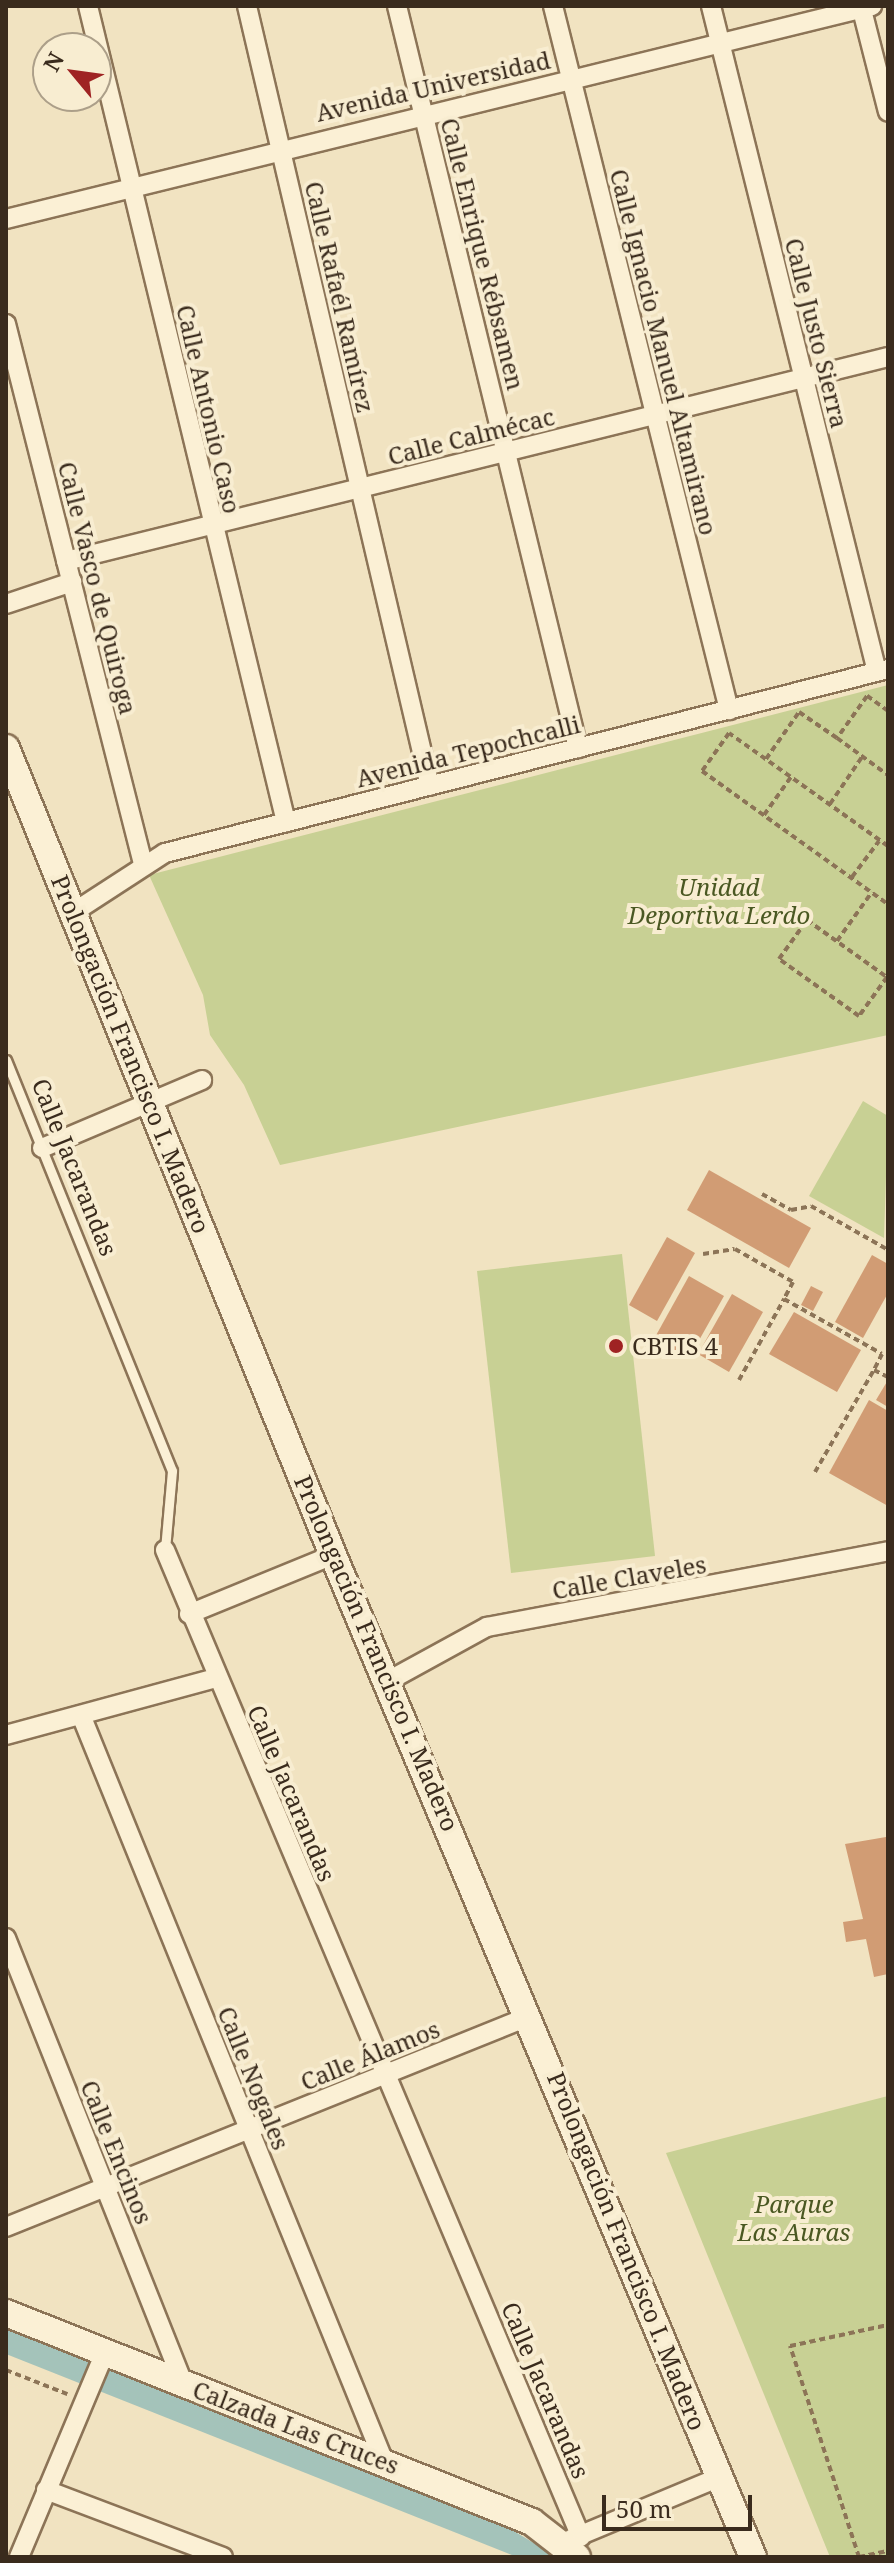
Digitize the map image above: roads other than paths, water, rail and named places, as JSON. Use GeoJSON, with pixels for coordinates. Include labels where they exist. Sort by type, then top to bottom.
{"type":"FeatureCollection","features":[{"type":"Feature","properties":{"kind":"main road","name":"Prolongación Francisco I. Madero"},"geometry":{"type":"LineString","coordinates":[[6,748],[333,1555],[390,1680],[753,2557]]}},
{"type":"Feature","properties":{"kind":"main road","name":"Calzada Las Cruces"},"geometry":{"type":"LineString","coordinates":[[6,2313],[102,2359],[183,2383],[383,2459],[574,2545]]}},
{"type":"Feature","properties":{"kind":"street","name":"Calle Antonio Caso"},"geometry":{"type":"LineString","coordinates":[[88,6],[286,822]]}},
{"type":"Feature","properties":{"kind":"street","name":"Calle Rafaél Ramírez"},"geometry":{"type":"LineString","coordinates":[[247,6],[430,786]]}},
{"type":"Feature","properties":{"kind":"street","name":"Calle Enrique Rébsamen"},"geometry":{"type":"LineString","coordinates":[[397,6],[578,748]]}},
{"type":"Feature","properties":{"kind":"street","name":"Calle Ignacio Manuel Altamirano"},"geometry":{"type":"LineString","coordinates":[[553,6],[729,710]]}},
{"type":"Feature","properties":{"kind":"street","name":"Calle Justo Sierra"},"geometry":{"type":"LineString","coordinates":[[711,6],[804,378],[882,671]]}},
{"type":"Feature","properties":{"kind":"street","name":"Avenida Universidad"},"geometry":{"type":"LineString","coordinates":[[6,219],[281,147],[865,7]]}},
{"type":"Feature","properties":{"kind":"street"},"geometry":{"type":"LineString","coordinates":[[865,7],[888,112]]}},
{"type":"Feature","properties":{"kind":"street","name":"Calle Vasco de Quiroga"},"geometry":{"type":"LineString","coordinates":[[6,324],[143,864]]}},
{"type":"Feature","properties":{"kind":"street","name":"Calle Calmécac"},"geometry":{"type":"LineString","coordinates":[[66,561],[888,357]]}},
{"type":"Feature","properties":{"kind":"street"},"geometry":{"type":"LineString","coordinates":[[6,604],[72,582]]}},
{"type":"Feature","properties":{"kind":"street","name":"Avenida Tepochcalli"},"geometry":{"type":"LineString","coordinates":[[74,912],[143,864],[286,822],[882,671]]}},
{"type":"Feature","properties":{"kind":"street"},"geometry":{"type":"LineString","coordinates":[[42,1148],[202,1080]]}},
{"type":"Feature","properties":{"kind":"street","name":"Calle Jacarandas"},"geometry":{"type":"LineString","coordinates":[[165,1550],[216,1678],[388,2074],[574,2545]]}},
{"type":"Feature","properties":{"kind":"street","name":"Calle Claveles"},"geometry":{"type":"LineString","coordinates":[[390,1680],[487,1627],[888,1551]]}},
{"type":"Feature","properties":{"kind":"street"},"geometry":{"type":"LineString","coordinates":[[189,1614],[333,1555]]}},
{"type":"Feature","properties":{"kind":"street"},"geometry":{"type":"LineString","coordinates":[[6,1735],[216,1678]]}},
{"type":"Feature","properties":{"kind":"street","name":"Calle Nogales"},"geometry":{"type":"LineString","coordinates":[[81,1715],[383,2459]]}},
{"type":"Feature","properties":{"kind":"street","name":"Calle Encinos"},"geometry":{"type":"LineString","coordinates":[[6,1938],[183,2383]]}},
{"type":"Feature","properties":{"kind":"street","name":"Calle Álamos"},"geometry":{"type":"LineString","coordinates":[[6,2227],[530,2016]]}},
{"type":"Feature","properties":{"kind":"street"},"geometry":{"type":"LineString","coordinates":[[19,2557],[102,2359]]}},
{"type":"Feature","properties":{"kind":"street"},"geometry":{"type":"LineString","coordinates":[[574,2545],[720,2477]]}},
{"type":"Feature","properties":{"kind":"street"},"geometry":{"type":"LineString","coordinates":[[46,2490],[223,2557]]}},
{"type":"Feature","properties":{"kind":"lane","name":"Calle Jacarandas"},"geometry":{"type":"LineString","coordinates":[[6,1060],[172,1471],[165,1550]]}},
{"type":"Feature","properties":{"kind":"water"},"geometry":{"type":"Polygon","coordinates":[[[6,2328],[474,2507],[557,2557],[517,2557],[6,2354],[6,2328]]]}},
{"type":"Feature","properties":{"kind":"place","name":"CBTIS 4"},"geometry":{"type":"Point","coordinates":[616,1346]}},
{"type":"Feature","properties":{"kind":"park label","name":"Unidad Deportiva Lerdo"},"geometry":{"type":"Point","coordinates":[719,901]}},
{"type":"Feature","properties":{"kind":"park label","name":"Parque Las Auras"},"geometry":{"type":"Point","coordinates":[794,2218]}}]}
